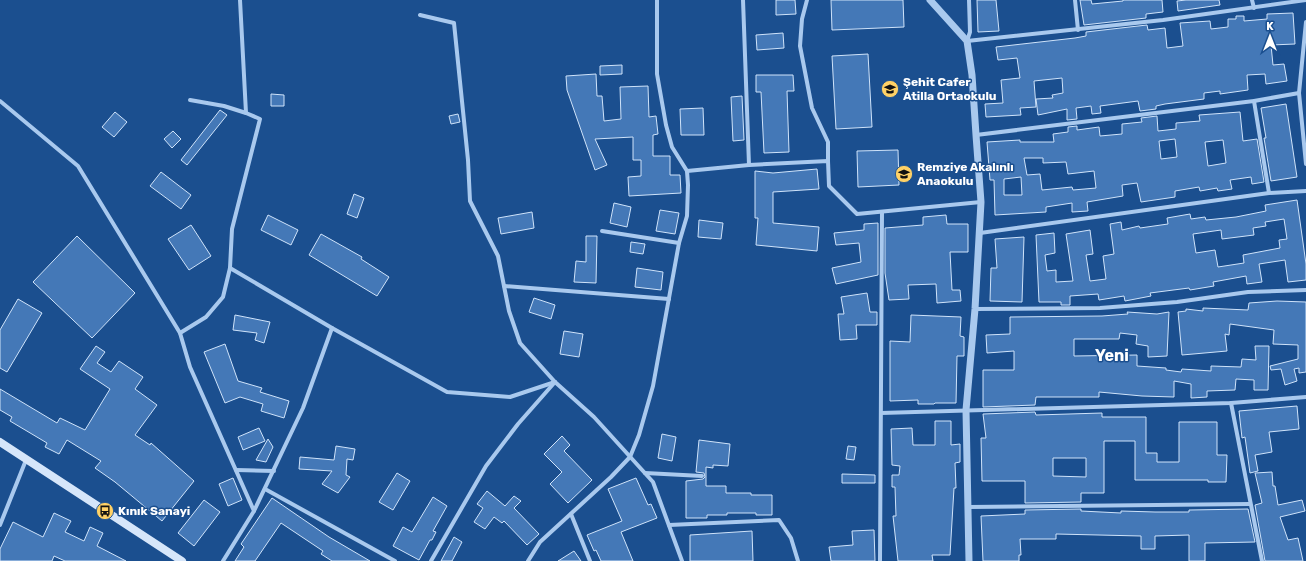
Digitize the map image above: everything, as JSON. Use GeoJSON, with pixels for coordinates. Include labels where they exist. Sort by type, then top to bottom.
{"type":"FeatureCollection","features":[{"type":"Feature","properties":{"kind":"main road"},"geometry":{"type":"LineString","coordinates":[[0,442],[182,561]]}},
{"type":"Feature","properties":{"kind":"street"},"geometry":{"type":"LineString","coordinates":[[240,0],[246,113]]}},
{"type":"Feature","properties":{"kind":"street"},"geometry":{"type":"LineString","coordinates":[[528,561],[540,542],[611,477],[630,457],[639,435],[653,386],[679,243],[687,216],[688,185],[687,171],[672,147],[666,125],[657,74],[657,0]]}},
{"type":"Feature","properties":{"kind":"street"},"geometry":{"type":"LineString","coordinates":[[743,0],[749,165]]}},
{"type":"Feature","properties":{"kind":"street"},"geometry":{"type":"LineString","coordinates":[[807,0],[802,19],[800,46],[812,108],[828,142],[829,186],[857,214],[981,202]]}},
{"type":"Feature","properties":{"kind":"street"},"geometry":{"type":"LineString","coordinates":[[930,0],[967,41]]}},
{"type":"Feature","properties":{"kind":"street"},"geometry":{"type":"LineString","coordinates":[[969,0],[970,32],[967,41],[972,74],[981,202],[975,309],[966,410],[969,561]]}},
{"type":"Feature","properties":{"kind":"street"},"geometry":{"type":"LineString","coordinates":[[1075,0],[1078,30]]}},
{"type":"Feature","properties":{"kind":"street"},"geometry":{"type":"LineString","coordinates":[[1252,0],[1254,8]]}},
{"type":"Feature","properties":{"kind":"street"},"geometry":{"type":"LineString","coordinates":[[967,41],[1078,30],[1306,0]]}},
{"type":"Feature","properties":{"kind":"street"},"geometry":{"type":"LineString","coordinates":[[420,15],[454,23],[468,160],[470,201],[498,256],[509,311],[520,343],[555,382],[594,417],[653,482],[682,561]]}},
{"type":"Feature","properties":{"kind":"street"},"geometry":{"type":"LineString","coordinates":[[1306,22],[1299,93],[1306,164]]}},
{"type":"Feature","properties":{"kind":"street"},"geometry":{"type":"LineString","coordinates":[[976,136],[1254,101],[1299,93]]}},
{"type":"Feature","properties":{"kind":"street"},"geometry":{"type":"LineString","coordinates":[[180,334],[206,317],[223,298],[230,268],[232,229],[260,119],[224,106],[190,100]]}},
{"type":"Feature","properties":{"kind":"street"},"geometry":{"type":"LineString","coordinates":[[0,101],[78,166],[180,334],[190,367],[254,511]]}},
{"type":"Feature","properties":{"kind":"street"},"geometry":{"type":"LineString","coordinates":[[1254,101],[1269,193]]}},
{"type":"Feature","properties":{"kind":"street"},"geometry":{"type":"LineString","coordinates":[[687,171],[749,165],[828,161]]}},
{"type":"Feature","properties":{"kind":"street"},"geometry":{"type":"LineString","coordinates":[[980,233],[1269,193],[1306,191]]}},
{"type":"Feature","properties":{"kind":"street"},"geometry":{"type":"LineString","coordinates":[[880,561],[882,212]]}},
{"type":"Feature","properties":{"kind":"street"},"geometry":{"type":"LineString","coordinates":[[602,231],[679,243]]}},
{"type":"Feature","properties":{"kind":"street"},"geometry":{"type":"LineString","coordinates":[[230,268],[332,328],[447,392],[510,397],[555,382]]}},
{"type":"Feature","properties":{"kind":"street"},"geometry":{"type":"LineString","coordinates":[[504,286],[669,298]]}},
{"type":"Feature","properties":{"kind":"street"},"geometry":{"type":"LineString","coordinates":[[975,309],[1100,308],[1177,302],[1248,292],[1306,290]]}},
{"type":"Feature","properties":{"kind":"street"},"geometry":{"type":"LineString","coordinates":[[223,561],[254,511],[274,471],[303,408],[332,328]]}},
{"type":"Feature","properties":{"kind":"street"},"geometry":{"type":"LineString","coordinates":[[431,561],[486,466],[518,424],[555,382]]}},
{"type":"Feature","properties":{"kind":"street"},"geometry":{"type":"LineString","coordinates":[[881,413],[1231,403],[1306,397]]}},
{"type":"Feature","properties":{"kind":"street"},"geometry":{"type":"LineString","coordinates":[[1231,403],[1262,561]]}},
{"type":"Feature","properties":{"kind":"street"},"geometry":{"type":"LineString","coordinates":[[0,525],[26,460]]}},
{"type":"Feature","properties":{"kind":"street"},"geometry":{"type":"LineString","coordinates":[[236,470],[274,471]]}},
{"type":"Feature","properties":{"kind":"street"},"geometry":{"type":"LineString","coordinates":[[645,473],[702,476]]}},
{"type":"Feature","properties":{"kind":"street"},"geometry":{"type":"LineString","coordinates":[[265,490],[395,561]]}},
{"type":"Feature","properties":{"kind":"street"},"geometry":{"type":"LineString","coordinates":[[969,507],[1250,504]]}},
{"type":"Feature","properties":{"kind":"street"},"geometry":{"type":"LineString","coordinates":[[571,514],[590,561]]}},
{"type":"Feature","properties":{"kind":"street"},"geometry":{"type":"LineString","coordinates":[[669,525],[779,520],[791,538],[798,561]]}},
{"type":"Feature","properties":{"kind":"building"},"geometry":{"type":"Polygon","coordinates":[[[776,0],[795,0],[796,14],[776,15],[776,0]]]}},
{"type":"Feature","properties":{"kind":"building"},"geometry":{"type":"Polygon","coordinates":[[[831,0],[903,0],[904,27],[832,30],[831,0]]]}},
{"type":"Feature","properties":{"kind":"building"},"geometry":{"type":"Polygon","coordinates":[[[977,0],[996,0],[999,31],[978,32],[977,0]]]}},
{"type":"Feature","properties":{"kind":"building"},"geometry":{"type":"Polygon","coordinates":[[[1080,0],[1091,0],[1092,4],[1123,0],[1162,0],[1163,12],[1146,14],[1146,18],[1084,25],[1080,0]]]}},
{"type":"Feature","properties":{"kind":"building"},"geometry":{"type":"Polygon","coordinates":[[[1219,0],[1220,5],[1178,11],[1177,1],[1219,0]]]}},
{"type":"Feature","properties":{"kind":"building"},"geometry":{"type":"Polygon","coordinates":[[[1293,13],[1295,44],[1271,45],[1273,65],[1284,64],[1287,81],[1266,84],[1265,74],[1247,75],[1248,90],[1220,94],[1220,91],[1204,93],[1204,99],[1165,104],[1156,106],[1156,109],[1140,111],[1138,101],[1100,106],[1101,113],[1092,114],[1091,106],[1076,108],[1077,119],[1067,120],[1067,109],[1038,115],[1036,99],[1053,98],[1052,95],[1063,93],[1062,78],[1034,81],[1036,107],[1020,108],[1021,115],[986,117],[985,104],[1003,103],[1001,80],[1020,78],[1017,58],[998,60],[996,47],[1075,38],[1086,36],[1086,32],[1147,25],[1148,30],[1165,28],[1167,48],[1183,46],[1180,23],[1210,21],[1211,29],[1228,27],[1228,19],[1236,19],[1236,16],[1244,16],[1244,21],[1267,19],[1267,14],[1293,13]]]}},
{"type":"Feature","properties":{"kind":"building"},"geometry":{"type":"Polygon","coordinates":[[[783,33],[784,48],[757,50],[756,35],[783,33]]]}},
{"type":"Feature","properties":{"kind":"building","name":"Şehit Cafer Atilla Ortaokulu"},"geometry":{"type":"Polygon","coordinates":[[[868,54],[872,127],[836,129],[832,56],[868,54]]]}},
{"type":"Feature","properties":{"kind":"building"},"geometry":{"type":"Polygon","coordinates":[[[622,65],[622,74],[600,75],[600,66],[622,65]]]}},
{"type":"Feature","properties":{"kind":"building"},"geometry":{"type":"Polygon","coordinates":[[[596,74],[597,96],[602,96],[604,121],[621,119],[620,87],[648,86],[649,117],[656,116],[658,134],[653,135],[653,156],[670,156],[670,175],[680,175],[681,193],[629,196],[628,177],[641,176],[641,160],[633,160],[633,137],[595,139],[607,165],[595,170],[567,90],[566,76],[596,74]]]}},
{"type":"Feature","properties":{"kind":"building"},"geometry":{"type":"Polygon","coordinates":[[[756,75],[793,75],[794,91],[787,91],[789,152],[764,153],[761,92],[756,92],[756,75]]]}},
{"type":"Feature","properties":{"kind":"building"},"geometry":{"type":"Polygon","coordinates":[[[271,94],[284,95],[284,106],[271,106],[271,94]]]}},
{"type":"Feature","properties":{"kind":"building"},"geometry":{"type":"Polygon","coordinates":[[[742,96],[744,140],[733,141],[731,97],[742,96]]]}},
{"type":"Feature","properties":{"kind":"building"},"geometry":{"type":"Polygon","coordinates":[[[1286,104],[1297,177],[1271,181],[1261,108],[1286,104]]]}},
{"type":"Feature","properties":{"kind":"building"},"geometry":{"type":"Polygon","coordinates":[[[703,108],[704,135],[681,135],[680,109],[703,108]]]}},
{"type":"Feature","properties":{"kind":"building"},"geometry":{"type":"Polygon","coordinates":[[[220,110],[227,115],[187,165],[181,160],[220,110]]]}},
{"type":"Feature","properties":{"kind":"building"},"geometry":{"type":"Polygon","coordinates":[[[115,112],[127,122],[114,137],[102,127],[115,112]]]}},
{"type":"Feature","properties":{"kind":"building"},"geometry":{"type":"Polygon","coordinates":[[[1240,112],[1243,141],[1257,139],[1264,182],[1252,184],[1251,177],[1230,180],[1232,189],[1218,191],[1217,188],[1200,191],[1199,187],[1175,191],[1175,197],[1141,202],[1137,183],[1122,185],[1123,196],[1087,202],[1088,211],[1072,212],[1072,203],[1046,207],[1046,212],[995,215],[994,180],[990,180],[987,142],[1020,140],[1020,142],[1054,142],[1053,134],[1068,132],[1068,127],[1077,126],[1077,130],[1099,127],[1100,136],[1122,134],[1122,124],[1142,122],[1141,118],[1157,116],[1158,131],[1176,129],[1176,123],[1200,121],[1199,115],[1240,112]],[[1175,139],[1159,141],[1161,159],[1177,157],[1175,139]],[[1223,140],[1205,142],[1208,166],[1226,163],[1223,140]],[[1024,158],[1027,175],[1040,174],[1042,190],[1072,187],[1073,190],[1096,188],[1094,171],[1068,174],[1066,162],[1043,163],[1043,158],[1024,158]],[[1021,177],[1004,179],[1004,195],[1022,195],[1021,177]]]}},
{"type":"Feature","properties":{"kind":"building"},"geometry":{"type":"Polygon","coordinates":[[[458,114],[460,122],[451,124],[449,116],[458,114]]]}},
{"type":"Feature","properties":{"kind":"building"},"geometry":{"type":"Polygon","coordinates":[[[173,131],[181,139],[172,148],[164,139],[173,131]]]}},
{"type":"Feature","properties":{"kind":"building","name":"Remziye Akalınlı Anaokulu"},"geometry":{"type":"Polygon","coordinates":[[[898,150],[899,185],[858,187],[857,151],[898,150]]]}},
{"type":"Feature","properties":{"kind":"building"},"geometry":{"type":"Polygon","coordinates":[[[817,169],[819,189],[773,192],[773,223],[819,227],[817,251],[756,245],[758,218],[755,218],[755,171],[773,173],[817,169]]]}},
{"type":"Feature","properties":{"kind":"building"},"geometry":{"type":"Polygon","coordinates":[[[161,172],[191,195],[181,209],[150,186],[161,172]]]}},
{"type":"Feature","properties":{"kind":"building"},"geometry":{"type":"Polygon","coordinates":[[[354,194],[364,198],[357,218],[347,214],[354,194]]]}},
{"type":"Feature","properties":{"kind":"building"},"geometry":{"type":"Polygon","coordinates":[[[1297,200],[1306,264],[1306,280],[1288,282],[1285,260],[1259,264],[1262,282],[1247,284],[1246,276],[1213,282],[1214,286],[1190,290],[1189,288],[1150,293],[1151,296],[1125,301],[1124,296],[1099,300],[1098,294],[1070,296],[1070,305],[1061,305],[1061,302],[1039,302],[1036,235],[1054,233],[1055,253],[1045,255],[1047,271],[1056,270],[1056,282],[1073,281],[1066,234],[1090,230],[1093,254],[1086,255],[1090,281],[1106,279],[1103,256],[1114,254],[1110,224],[1121,222],[1122,230],[1139,226],[1140,228],[1168,224],[1167,218],[1190,214],[1191,219],[1205,217],[1206,220],[1236,217],[1266,211],[1265,205],[1297,200]],[[1284,219],[1265,222],[1266,226],[1253,228],[1254,235],[1222,239],[1221,230],[1193,234],[1196,253],[1215,250],[1218,267],[1244,263],[1243,255],[1280,248],[1279,240],[1287,239],[1284,219]]]}},
{"type":"Feature","properties":{"kind":"building"},"geometry":{"type":"Polygon","coordinates":[[[614,203],[631,207],[627,227],[610,223],[614,203]]]}},
{"type":"Feature","properties":{"kind":"building"},"geometry":{"type":"Polygon","coordinates":[[[660,210],[679,213],[675,234],[656,231],[660,210]]]}},
{"type":"Feature","properties":{"kind":"building"},"geometry":{"type":"Polygon","coordinates":[[[532,212],[534,228],[501,234],[498,218],[532,212]]]}},
{"type":"Feature","properties":{"kind":"building"},"geometry":{"type":"Polygon","coordinates":[[[268,215],[298,230],[291,245],[261,230],[268,215]]]}},
{"type":"Feature","properties":{"kind":"building"},"geometry":{"type":"Polygon","coordinates":[[[946,215],[947,224],[968,224],[968,252],[950,252],[952,290],[960,290],[961,301],[937,303],[936,284],[908,285],[909,299],[889,300],[885,273],[885,228],[923,225],[923,217],[946,215]]]}},
{"type":"Feature","properties":{"kind":"building"},"geometry":{"type":"Polygon","coordinates":[[[699,220],[723,223],[721,239],[698,237],[699,220]]]}},
{"type":"Feature","properties":{"kind":"building"},"geometry":{"type":"Polygon","coordinates":[[[878,223],[878,275],[836,284],[832,268],[861,262],[859,243],[836,245],[834,233],[864,230],[864,224],[878,223]]]}},
{"type":"Feature","properties":{"kind":"building"},"geometry":{"type":"Polygon","coordinates":[[[191,225],[211,256],[189,270],[168,239],[191,225]]]}},
{"type":"Feature","properties":{"kind":"building"},"geometry":{"type":"Polygon","coordinates":[[[321,234],[362,257],[361,259],[389,277],[377,296],[309,255],[321,234]]]}},
{"type":"Feature","properties":{"kind":"building"},"geometry":{"type":"Polygon","coordinates":[[[77,236],[135,293],[92,338],[33,282],[77,236]]]}},
{"type":"Feature","properties":{"kind":"building"},"geometry":{"type":"Polygon","coordinates":[[[586,236],[597,236],[596,283],[574,282],[576,261],[586,262],[586,236]]]}},
{"type":"Feature","properties":{"kind":"building"},"geometry":{"type":"Polygon","coordinates":[[[1024,237],[1022,302],[990,301],[991,268],[997,268],[995,239],[1024,237]]]}},
{"type":"Feature","properties":{"kind":"building"},"geometry":{"type":"Polygon","coordinates":[[[631,242],[645,244],[643,254],[630,252],[631,242]]]}},
{"type":"Feature","properties":{"kind":"building"},"geometry":{"type":"Polygon","coordinates":[[[637,268],[663,272],[661,290],[635,287],[637,268]]]}},
{"type":"Feature","properties":{"kind":"building"},"geometry":{"type":"Polygon","coordinates":[[[867,293],[870,312],[877,312],[877,325],[856,325],[857,339],[840,340],[838,314],[844,314],[841,297],[867,293]]]}},
{"type":"Feature","properties":{"kind":"building"},"geometry":{"type":"Polygon","coordinates":[[[534,298],[555,305],[551,319],[529,312],[534,298]]]}},
{"type":"Feature","properties":{"kind":"building"},"geometry":{"type":"Polygon","coordinates":[[[18,299],[42,313],[7,372],[0,368],[0,330],[18,299]]]}},
{"type":"Feature","properties":{"kind":"building"},"geometry":{"type":"Polygon","coordinates":[[[1277,301],[1306,302],[1306,372],[1299,373],[1299,368],[1294,369],[1297,381],[1285,385],[1281,369],[1271,370],[1270,366],[1298,359],[1298,345],[1273,344],[1274,330],[1230,324],[1229,335],[1225,334],[1227,351],[1182,355],[1178,312],[1186,311],[1186,309],[1203,311],[1203,308],[1248,310],[1249,303],[1277,301]]]}},
{"type":"Feature","properties":{"kind":"building"},"geometry":{"type":"Polygon","coordinates":[[[1127,312],[1157,314],[1169,312],[1167,356],[1148,357],[1148,346],[1136,344],[1137,335],[1120,333],[1119,339],[1074,339],[1074,356],[1137,355],[1137,366],[1166,368],[1166,370],[1181,372],[1182,369],[1211,371],[1211,366],[1241,367],[1242,359],[1256,360],[1255,346],[1269,346],[1268,390],[1254,390],[1254,380],[1236,379],[1235,390],[1207,391],[1207,397],[1191,398],[1191,384],[1174,381],[1174,397],[1099,392],[1099,397],[1036,397],[1035,405],[983,407],[983,370],[1014,370],[1014,351],[987,353],[986,335],[1010,334],[1010,317],[1102,316],[1128,314],[1127,312]]]}},
{"type":"Feature","properties":{"kind":"building"},"geometry":{"type":"Polygon","coordinates":[[[235,315],[270,322],[264,343],[255,340],[257,333],[233,330],[235,315]]]}},
{"type":"Feature","properties":{"kind":"building"},"geometry":{"type":"Polygon","coordinates":[[[911,315],[961,317],[960,336],[964,337],[964,356],[957,356],[956,403],[918,404],[918,400],[890,401],[890,341],[910,342],[911,315]]]}},
{"type":"Feature","properties":{"kind":"building"},"geometry":{"type":"Polygon","coordinates":[[[564,331],[583,334],[579,357],[560,354],[564,331]]]}},
{"type":"Feature","properties":{"kind":"building"},"geometry":{"type":"Polygon","coordinates":[[[225,344],[238,381],[262,388],[260,392],[289,401],[284,418],[261,411],[263,404],[240,397],[225,403],[204,352],[225,344]]]}},
{"type":"Feature","properties":{"kind":"building"},"geometry":{"type":"Polygon","coordinates":[[[96,346],[105,352],[97,363],[111,372],[119,361],[143,377],[135,389],[157,405],[135,435],[150,445],[151,443],[194,481],[162,521],[115,482],[95,468],[101,461],[67,440],[59,454],[45,447],[47,443],[10,421],[12,417],[0,410],[0,389],[57,423],[60,418],[85,430],[110,389],[80,369],[96,346]]]}},
{"type":"Feature","properties":{"kind":"building"},"geometry":{"type":"Polygon","coordinates":[[[1297,406],[1299,429],[1269,432],[1272,452],[1255,455],[1258,471],[1250,473],[1245,437],[1242,438],[1239,411],[1297,406]]]}},
{"type":"Feature","properties":{"kind":"building"},"geometry":{"type":"Polygon","coordinates":[[[1035,412],[1036,415],[1102,413],[1102,417],[1146,417],[1146,453],[1157,453],[1157,462],[1179,462],[1179,422],[1217,422],[1217,455],[1227,455],[1226,482],[1208,482],[1208,480],[1135,480],[1135,441],[1104,441],[1104,493],[1081,493],[1081,502],[1025,503],[1025,481],[982,481],[981,438],[986,438],[983,414],[1035,412]],[[1053,458],[1053,476],[1086,477],[1086,458],[1053,458]]]}},
{"type":"Feature","properties":{"kind":"building"},"geometry":{"type":"Polygon","coordinates":[[[935,421],[951,421],[951,445],[960,444],[960,462],[955,463],[956,488],[954,488],[950,555],[932,555],[933,561],[898,561],[893,516],[896,516],[895,487],[892,487],[892,475],[899,475],[900,466],[892,465],[891,429],[912,428],[913,445],[935,445],[935,421]]]}},
{"type":"Feature","properties":{"kind":"building"},"geometry":{"type":"Polygon","coordinates":[[[259,428],[265,441],[243,450],[238,437],[259,428]]]}},
{"type":"Feature","properties":{"kind":"building"},"geometry":{"type":"Polygon","coordinates":[[[662,434],[676,437],[672,461],[658,458],[662,434]]]}},
{"type":"Feature","properties":{"kind":"building"},"geometry":{"type":"Polygon","coordinates":[[[562,436],[570,445],[564,451],[592,480],[568,503],[550,484],[562,472],[544,454],[562,436]]]}},
{"type":"Feature","properties":{"kind":"building"},"geometry":{"type":"Polygon","coordinates":[[[268,439],[273,447],[266,462],[256,460],[268,439]]]}},
{"type":"Feature","properties":{"kind":"building"},"geometry":{"type":"Polygon","coordinates":[[[699,440],[730,444],[728,466],[713,465],[713,468],[706,467],[706,486],[726,486],[726,493],[772,495],[772,515],[756,515],[756,513],[727,513],[727,515],[707,515],[707,518],[686,518],[686,481],[703,479],[705,477],[704,473],[696,472],[699,440]]]}},
{"type":"Feature","properties":{"kind":"building"},"geometry":{"type":"Polygon","coordinates":[[[336,446],[355,449],[353,460],[347,459],[346,475],[350,477],[338,493],[322,484],[332,471],[299,469],[300,457],[334,460],[336,446]]]}},
{"type":"Feature","properties":{"kind":"building"},"geometry":{"type":"Polygon","coordinates":[[[848,446],[856,447],[854,460],[846,459],[848,446]]]}},
{"type":"Feature","properties":{"kind":"building"},"geometry":{"type":"Polygon","coordinates":[[[1272,472],[1273,486],[1275,486],[1278,505],[1302,500],[1305,511],[1280,517],[1288,540],[1298,538],[1303,561],[1265,561],[1255,505],[1262,503],[1255,473],[1272,472]]]}},
{"type":"Feature","properties":{"kind":"building"},"geometry":{"type":"Polygon","coordinates":[[[397,473],[410,481],[393,510],[379,502],[397,473]]]}},
{"type":"Feature","properties":{"kind":"building"},"geometry":{"type":"Polygon","coordinates":[[[842,474],[875,475],[875,483],[842,483],[842,474]]]}},
{"type":"Feature","properties":{"kind":"building"},"geometry":{"type":"Polygon","coordinates":[[[233,478],[242,500],[228,506],[219,484],[233,478]]]}},
{"type":"Feature","properties":{"kind":"building"},"geometry":{"type":"Polygon","coordinates":[[[636,478],[648,505],[651,504],[657,518],[621,532],[633,561],[601,561],[596,550],[594,551],[587,535],[622,521],[608,489],[636,478]]]}},
{"type":"Feature","properties":{"kind":"building"},"geometry":{"type":"Polygon","coordinates":[[[487,491],[505,506],[514,496],[521,501],[514,508],[539,534],[527,545],[504,521],[502,523],[494,517],[485,529],[474,522],[483,508],[477,504],[487,491]]]}},
{"type":"Feature","properties":{"kind":"building"},"geometry":{"type":"Polygon","coordinates":[[[433,497],[447,506],[433,531],[436,532],[432,540],[430,540],[419,560],[393,546],[403,527],[412,532],[433,497]]]}},
{"type":"Feature","properties":{"kind":"building"},"geometry":{"type":"Polygon","coordinates":[[[272,498],[329,537],[370,561],[332,561],[321,554],[323,551],[281,523],[255,561],[235,561],[244,547],[241,544],[272,498]]]}},
{"type":"Feature","properties":{"kind":"building"},"geometry":{"type":"Polygon","coordinates":[[[204,500],[220,512],[194,546],[178,533],[204,500]]]}},
{"type":"Feature","properties":{"kind":"building"},"geometry":{"type":"Polygon","coordinates":[[[1081,509],[1081,511],[1121,513],[1121,511],[1189,512],[1189,510],[1248,509],[1255,542],[1205,543],[1205,561],[1189,561],[1189,535],[1155,536],[1155,549],[1141,549],[1141,536],[1056,534],[1056,539],[1020,539],[1021,555],[1019,555],[1019,561],[983,561],[981,516],[1025,514],[1025,510],[1081,509]]]}},
{"type":"Feature","properties":{"kind":"building"},"geometry":{"type":"Polygon","coordinates":[[[54,513],[71,521],[65,532],[84,541],[90,527],[103,533],[97,546],[126,561],[65,561],[54,556],[52,561],[0,561],[0,549],[13,522],[43,537],[54,513]]]}},
{"type":"Feature","properties":{"kind":"building"},"geometry":{"type":"Polygon","coordinates":[[[874,530],[875,561],[831,561],[829,547],[853,545],[852,531],[874,530]]]}},
{"type":"Feature","properties":{"kind":"building"},"geometry":{"type":"Polygon","coordinates":[[[752,531],[753,561],[690,561],[690,535],[752,531]]]}},
{"type":"Feature","properties":{"kind":"building"},"geometry":{"type":"Polygon","coordinates":[[[454,537],[462,542],[452,561],[441,561],[454,537]]]}},
{"type":"Feature","properties":{"kind":"building"},"geometry":{"type":"Polygon","coordinates":[[[574,551],[581,561],[558,561],[574,551]]]}},
{"type":"Feature","properties":{"kind":"place","name":"Şehit Cafer Atilla Ortaokulu"},"geometry":{"type":"Point","coordinates":[890,89]}},
{"type":"Feature","properties":{"kind":"place","name":"Remziye Akalınlı Anaokulu"},"geometry":{"type":"Point","coordinates":[904,174]}},
{"type":"Feature","properties":{"kind":"place","name":"Kınık Sanayi"},"geometry":{"type":"Point","coordinates":[105,511]}},
{"type":"Feature","properties":{"kind":"district","name":"Yeni"},"geometry":{"type":"Point","coordinates":[1112,355]}}]}
